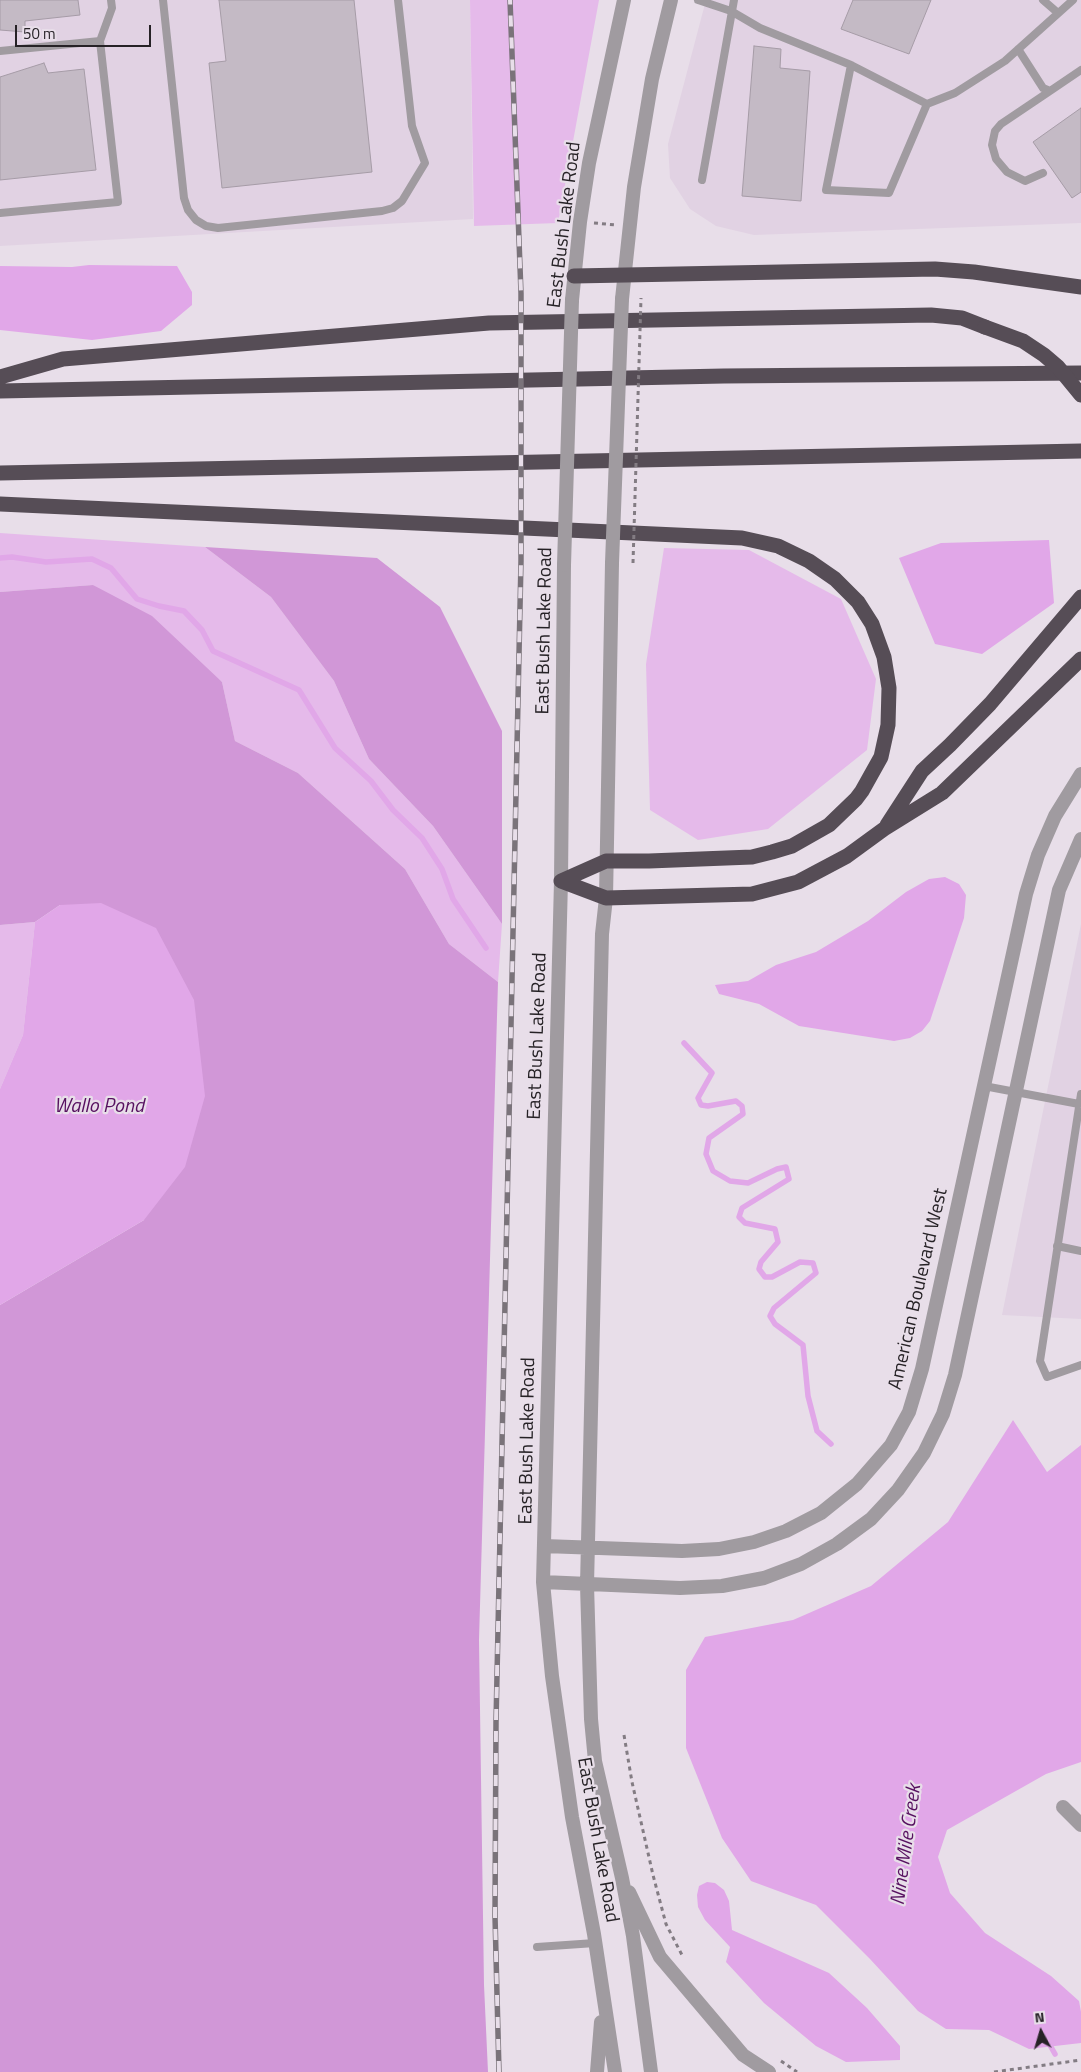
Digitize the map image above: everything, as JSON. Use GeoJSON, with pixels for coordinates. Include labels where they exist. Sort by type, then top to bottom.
{"type":"FeatureCollection","features":[{"type":"Feature","properties":{"kind":"highway"},"geometry":{"type":"LineString","coordinates":[[574,276],[935,269],[974,272],[1081,287]]}},
{"type":"Feature","properties":{"kind":"highway"},"geometry":{"type":"LineString","coordinates":[[0,377],[63,359],[489,323],[931,315],[962,318],[1022,341],[1044,355],[1058,367],[1081,396]]}},
{"type":"Feature","properties":{"kind":"highway"},"geometry":{"type":"LineString","coordinates":[[0,391],[724,376],[1081,374]]}},
{"type":"Feature","properties":{"kind":"highway"},"geometry":{"type":"LineString","coordinates":[[0,473],[1081,450]]}},
{"type":"Feature","properties":{"kind":"highway"},"geometry":{"type":"LineString","coordinates":[[0,504],[742,538],[778,546],[808,561],[835,579],[858,602],[872,624],[884,657],[889,688],[888,725],[881,756],[862,791],[844,811],[829,825],[792,846],[772,852],[752,856],[650,862],[606,861],[561,881]]}},
{"type":"Feature","properties":{"kind":"highway"},"geometry":{"type":"LineString","coordinates":[[884,829],[922,771],[990,704],[1081,597]]}},
{"type":"Feature","properties":{"kind":"highway"},"geometry":{"type":"LineString","coordinates":[[561,881],[606,898],[752,894],[798,882],[847,856],[884,829],[942,793],[1081,659]]}},
{"type":"Feature","properties":{"kind":"street","name":"East Bush Lake Road"},"geometry":{"type":"LineString","coordinates":[[615,2072],[604,1996],[568,1790],[552,1676],[543,1582],[561,881],[564,565],[572,300],[589,163],[624,0]]}},
{"type":"Feature","properties":{"kind":"street","name":"East Bush Lake Road"},"geometry":{"type":"LineString","coordinates":[[651,2072],[633,1936],[622,1878],[595,1761],[591,1719],[587,1584],[602,934],[606,898],[612,563],[622,299],[634,187],[652,79],[671,0]]}},
{"type":"Feature","properties":{"kind":"street","name":"American Boulevard West"},"geometry":{"type":"LineString","coordinates":[[544,1546],[682,1551],[719,1549],[754,1542],[786,1531],[821,1513],[857,1484],[885,1451],[909,1412],[922,1370],[1026,894],[1038,855],[1055,816],[1081,774]]}},
{"type":"Feature","properties":{"kind":"street"},"geometry":{"type":"LineString","coordinates":[[543,1582],[680,1588],[722,1586],[764,1578],[801,1564],[837,1544],[870,1519],[898,1490],[924,1453],[943,1414],[955,1375],[1059,890],[1081,839]]}},
{"type":"Feature","properties":{"kind":"street"},"geometry":{"type":"LineString","coordinates":[[1063,1807],[1081,1825]]}},
{"type":"Feature","properties":{"kind":"street"},"geometry":{"type":"LineString","coordinates":[[622,1878],[660,1957],[743,2055],[769,2072]]}},
{"type":"Feature","properties":{"kind":"street"},"geometry":{"type":"LineString","coordinates":[[597,2072],[604,1996]]}},
{"type":"Feature","properties":{"kind":"lane"},"geometry":{"type":"LineString","coordinates":[[0,213],[118,202],[100,41],[112,8],[111,0]]}},
{"type":"Feature","properties":{"kind":"lane"},"geometry":{"type":"LineString","coordinates":[[163,0],[184,198],[188,210],[196,220],[206,226],[218,228],[382,212],[393,208],[402,201],[425,163],[412,126],[398,0]]}},
{"type":"Feature","properties":{"kind":"lane"},"geometry":{"type":"LineString","coordinates":[[698,0],[731,12],[760,28],[851,65],[927,104]]}},
{"type":"Feature","properties":{"kind":"lane"},"geometry":{"type":"LineString","coordinates":[[702,180],[734,0]]}},
{"type":"Feature","properties":{"kind":"lane"},"geometry":{"type":"LineString","coordinates":[[1043,0],[1058,13]]}},
{"type":"Feature","properties":{"kind":"lane"},"geometry":{"type":"LineString","coordinates":[[851,65],[826,190],[889,193],[927,104],[954,93],[1005,61],[1073,0]]}},
{"type":"Feature","properties":{"kind":"lane"},"geometry":{"type":"LineString","coordinates":[[0,51],[100,41]]}},
{"type":"Feature","properties":{"kind":"lane"},"geometry":{"type":"LineString","coordinates":[[1018,49],[1043,88],[1050,90]]}},
{"type":"Feature","properties":{"kind":"lane"},"geometry":{"type":"LineString","coordinates":[[1043,173],[1025,181],[1007,172],[996,159],[992,145],[995,131],[1001,124],[1081,70]]}},
{"type":"Feature","properties":{"kind":"lane"},"geometry":{"type":"LineString","coordinates":[[984,1086],[1079,1104]]}},
{"type":"Feature","properties":{"kind":"lane"},"geometry":{"type":"LineString","coordinates":[[1081,1094],[1040,1361],[1047,1376],[1081,1365]]}},
{"type":"Feature","properties":{"kind":"lane"},"geometry":{"type":"LineString","coordinates":[[1057,1246],[1081,1251]]}},
{"type":"Feature","properties":{"kind":"lane"},"geometry":{"type":"LineString","coordinates":[[538,1947],[595,1943]]}},
{"type":"Feature","properties":{"kind":"path"},"geometry":{"type":"LineString","coordinates":[[594,222],[616,225]]}},
{"type":"Feature","properties":{"kind":"path"},"geometry":{"type":"LineString","coordinates":[[633,563],[641,298]]}},
{"type":"Feature","properties":{"kind":"path"},"geometry":{"type":"LineString","coordinates":[[624,1735],[632,1782],[666,1924],[687,1962]]}},
{"type":"Feature","properties":{"kind":"path"},"geometry":{"type":"LineString","coordinates":[[773,2056],[797,2072]]}},
{"type":"Feature","properties":{"kind":"path"},"geometry":{"type":"LineString","coordinates":[[994,2072],[1081,2060]]}},
{"type":"Feature","properties":{"kind":"shaded area"},"geometry":{"type":"Polygon","coordinates":[[[0,0],[470,0],[473,219],[0,246],[0,0]]]}},
{"type":"Feature","properties":{"kind":"shaded area"},"geometry":{"type":"Polygon","coordinates":[[[470,0],[599,0],[558,223],[474,226],[470,0]]]}},
{"type":"Feature","properties":{"kind":"shaded area"},"geometry":{"type":"Polygon","coordinates":[[[706,0],[1081,0],[1081,223],[754,235],[716,226],[690,209],[670,178],[668,144],[706,0]]]}},
{"type":"Feature","properties":{"kind":"shaded area"},"geometry":{"type":"Polygon","coordinates":[[[0,533],[205,547],[271,597],[334,681],[369,759],[433,826],[502,924],[498,982],[449,944],[405,869],[298,773],[235,741],[222,682],[93,585],[0,592],[0,533]]]}},
{"type":"Feature","properties":{"kind":"shaded area"},"geometry":{"type":"Polygon","coordinates":[[[205,547],[377,558],[440,607],[502,731],[502,924],[433,826],[369,759],[334,681],[271,597],[205,547]]]}},
{"type":"Feature","properties":{"kind":"shaded area"},"geometry":{"type":"Polygon","coordinates":[[[664,548],[749,550],[841,599],[876,679],[867,750],[768,829],[698,840],[650,810],[646,664],[664,548]]]}},
{"type":"Feature","properties":{"kind":"shaded area"},"geometry":{"type":"Polygon","coordinates":[[[93,585],[152,616],[222,682],[235,741],[298,773],[405,869],[449,944],[498,982],[479,1640],[484,1985],[488,2072],[0,2072],[0,1305],[144,1220],[60,905],[35,922],[0,925],[0,592],[93,585]]]}},
{"type":"Feature","properties":{"kind":"shaded area"},"geometry":{"type":"Polygon","coordinates":[[[35,922],[23,1035],[0,1089],[0,925],[35,922]]]}},
{"type":"Feature","properties":{"kind":"shaded area"},"geometry":{"type":"Polygon","coordinates":[[[1081,924],[1081,1319],[1002,1315],[1027,1190],[1081,924]]]}},
{"type":"Feature","properties":{"kind":"water"},"geometry":{"type":"Polygon","coordinates":[[[89,265],[177,266],[192,292],[192,305],[161,331],[92,340],[0,330],[0,266],[72,267],[89,265]]]}},
{"type":"Feature","properties":{"kind":"water"},"geometry":{"type":"Polygon","coordinates":[[[1049,540],[1054,603],[982,654],[935,644],[899,558],[941,543],[1049,540]]]}},
{"type":"Feature","properties":{"kind":"water"},"geometry":{"type":"Polygon","coordinates":[[[945,877],[959,884],[966,895],[964,918],[930,1021],[922,1031],[910,1038],[894,1041],[799,1026],[759,1004],[719,994],[715,985],[748,981],[776,965],[816,952],[868,921],[906,892],[929,879],[945,877]]]}},
{"type":"Feature","properties":{"kind":"water","name":"Wallo Pond"},"geometry":{"type":"Polygon","coordinates":[[[101,903],[156,928],[194,1000],[205,1096],[185,1167],[144,1220],[0,1305],[0,1089],[23,1035],[35,922],[60,905],[101,903]]]}},
{"type":"Feature","properties":{"kind":"water"},"geometry":{"type":"Polygon","coordinates":[[[1013,1420],[1047,1472],[1081,1445],[1081,1762],[1046,1774],[947,1830],[938,1857],[950,1893],[985,1933],[1051,1976],[1079,2001],[1081,2043],[1029,2049],[989,2030],[946,2029],[918,2011],[816,1905],[751,1881],[722,1838],[686,1748],[686,1670],[705,1637],[793,1620],[871,1586],[948,1522],[1013,1420]]]}},
{"type":"Feature","properties":{"kind":"water"},"geometry":{"type":"Polygon","coordinates":[[[707,1882],[715,1883],[724,1890],[729,1901],[732,1930],[829,1973],[867,2008],[900,2046],[900,2060],[846,2062],[816,2046],[764,2003],[726,1962],[730,1947],[705,1920],[698,1907],[697,1895],[699,1886],[707,1882]]]}},
{"type":"Feature","properties":{"kind":"building"},"geometry":{"type":"Polygon","coordinates":[[[0,0],[78,0],[80,15],[25,21],[25,32],[0,30],[0,0]]]}},
{"type":"Feature","properties":{"kind":"building"},"geometry":{"type":"Polygon","coordinates":[[[219,0],[354,0],[372,172],[222,188],[209,63],[226,61],[219,0]]]}},
{"type":"Feature","properties":{"kind":"building"},"geometry":{"type":"Polygon","coordinates":[[[853,0],[931,0],[909,54],[841,29],[853,0]]]}},
{"type":"Feature","properties":{"kind":"building"},"geometry":{"type":"Polygon","coordinates":[[[754,46],[781,49],[780,68],[810,71],[801,201],[742,196],[754,46]]]}},
{"type":"Feature","properties":{"kind":"building"},"geometry":{"type":"Polygon","coordinates":[[[44,63],[48,73],[84,69],[96,170],[0,180],[0,77],[44,63]]]}},
{"type":"Feature","properties":{"kind":"building"},"geometry":{"type":"Polygon","coordinates":[[[1081,108],[1081,192],[1072,198],[1033,142],[1081,108]]]}},
{"type":"Feature","properties":{"kind":"waterway"},"geometry":{"type":"LineString","coordinates":[[0,558],[12,557],[46,562],[92,559],[111,568],[137,599],[184,611],[202,630],[213,651],[299,690],[335,748],[371,781],[393,810],[422,838],[442,869],[453,899],[486,948]]}},
{"type":"Feature","properties":{"kind":"waterway"},"geometry":{"type":"LineString","coordinates":[[684,1043],[712,1073],[698,1098],[701,1105],[708,1106],[736,1101],[742,1106],[743,1114],[709,1138],[706,1154],[713,1171],[730,1181],[748,1183],[777,1169],[786,1167],[789,1179],[742,1208],[739,1217],[745,1223],[775,1229],[778,1242],[761,1262],[759,1269],[765,1277],[772,1277],[800,1262],[813,1263],[816,1273],[774,1308],[770,1316],[775,1324],[803,1345],[808,1396],[817,1431],[831,1444]]}},
{"type":"Feature","properties":{"kind":"waterway","name":"Nine Mile Creek"},"geometry":{"type":"LineString","coordinates":[[1047,2040],[1055,2054]]}},
{"type":"Feature","properties":{"kind":"railway"},"geometry":{"type":"LineString","coordinates":[[499,2072],[495,1916],[496,1722],[521,561],[521,293],[510,0]]}}]}
